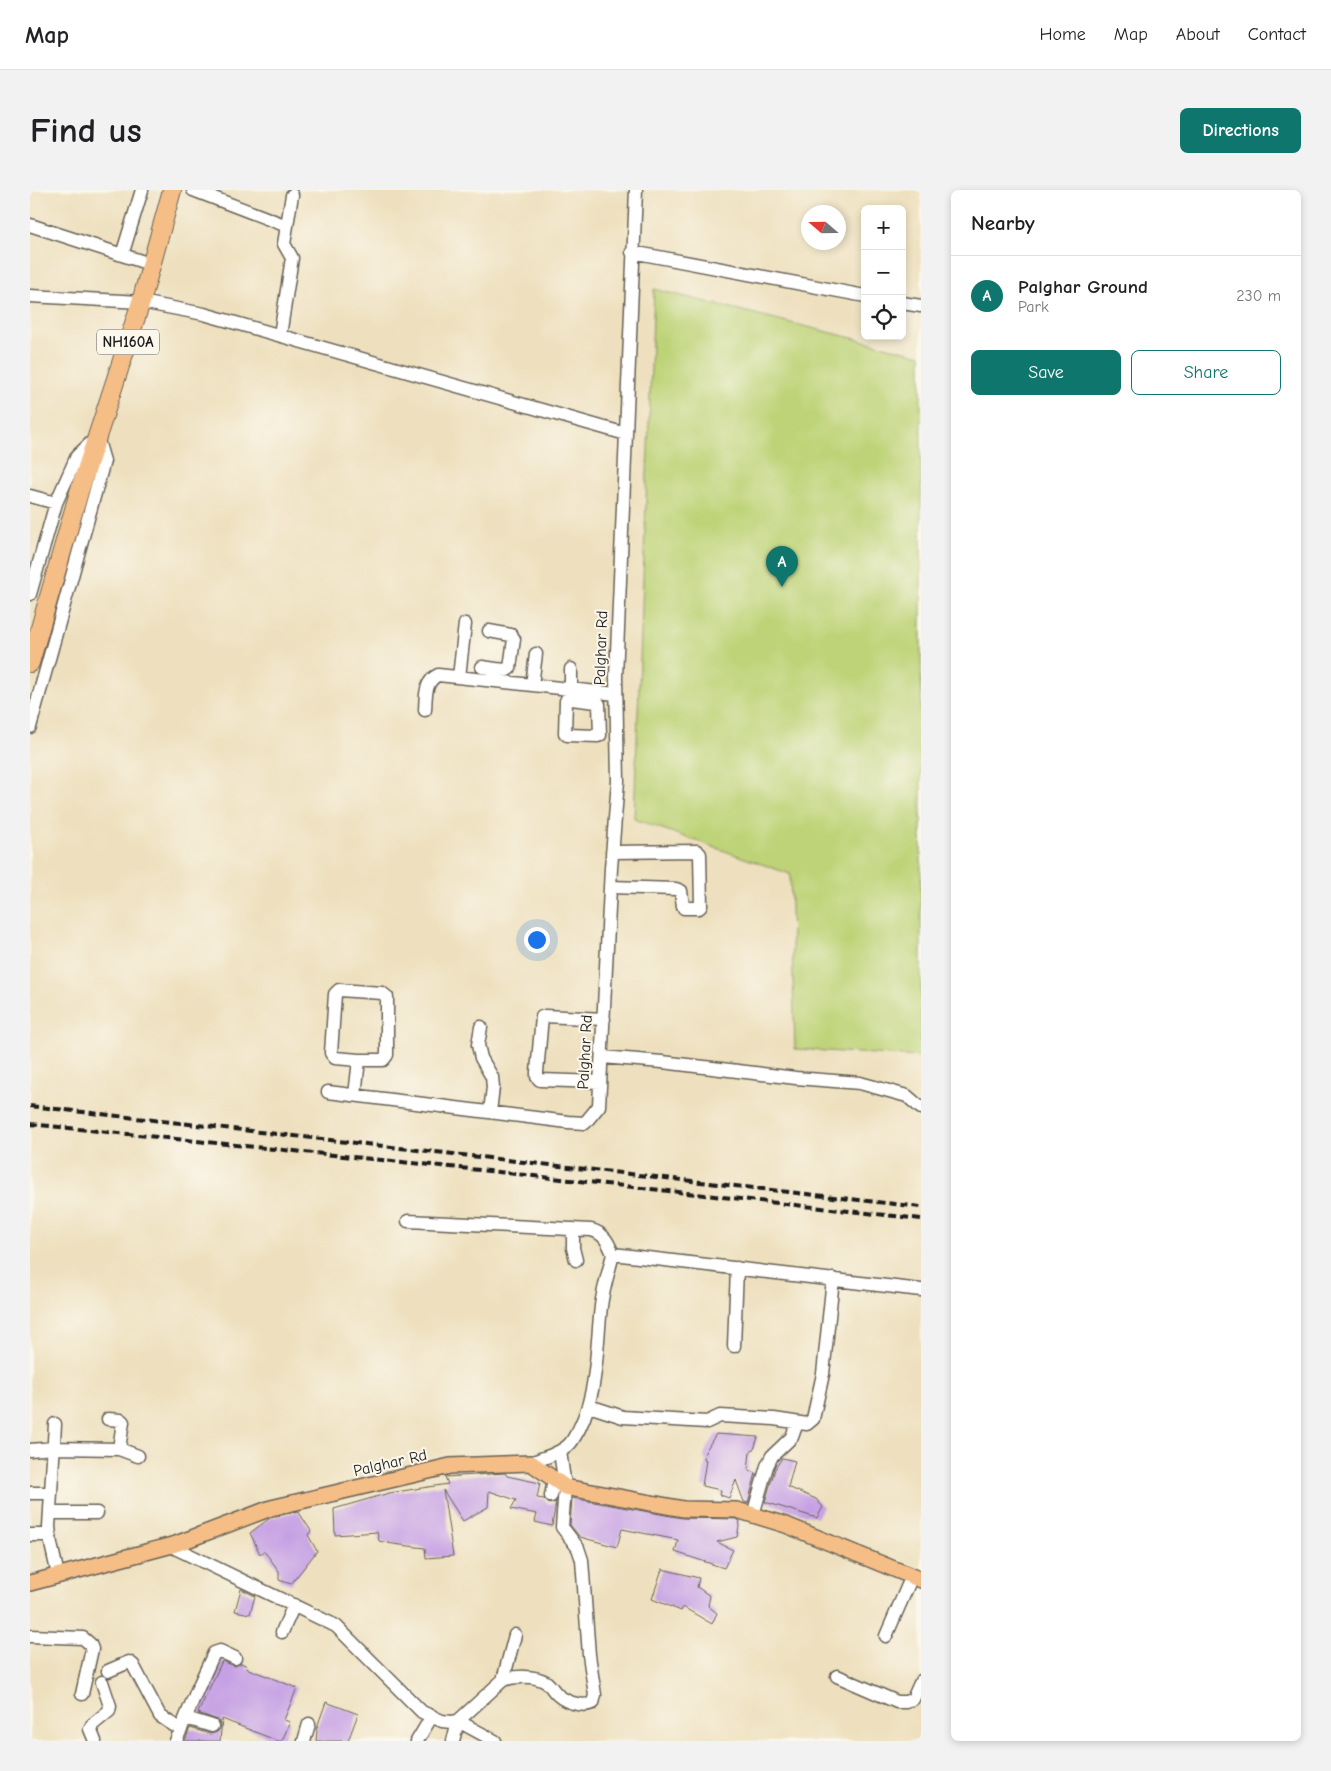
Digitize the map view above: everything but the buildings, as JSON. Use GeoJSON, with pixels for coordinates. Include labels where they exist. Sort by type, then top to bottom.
{"type":"FeatureCollection","features":[{"type":"Feature","properties":{"kind":"highway","name":"NH160A"},"geometry":{"type":"LineString","coordinates":[[30,663],[79,492],[140,302],[172,190]]}},
{"type":"Feature","properties":{"kind":"main road"},"geometry":{"type":"LineString","coordinates":[[532,1463],[560,1484],[684,1509],[737,1510],[786,1525],[916,1578]]}},
{"type":"Feature","properties":{"kind":"main road","name":"Palghar Rd"},"geometry":{"type":"LineString","coordinates":[[30,1583],[171,1546],[271,1508],[450,1466],[532,1463]]}},
{"type":"Feature","properties":{"kind":"street"},"geometry":{"type":"LineString","coordinates":[[122,256],[142,190]]}},
{"type":"Feature","properties":{"kind":"street"},"geometry":{"type":"LineString","coordinates":[[193,190],[287,226]]}},
{"type":"Feature","properties":{"kind":"street","name":"Palghar Rd"},"geometry":{"type":"LineString","coordinates":[[490,1112],[585,1123],[599,1106],[612,852],[618,781],[616,694],[632,252],[636,190]]}},
{"type":"Feature","properties":{"kind":"street"},"geometry":{"type":"LineString","coordinates":[[280,335],[292,258],[284,244],[292,195]]}},
{"type":"Feature","properties":{"kind":"street"},"geometry":{"type":"LineString","coordinates":[[30,225],[150,264]]}},
{"type":"Feature","properties":{"kind":"street"},"geometry":{"type":"LineString","coordinates":[[632,252],[861,295]]}},
{"type":"Feature","properties":{"kind":"street"},"geometry":{"type":"LineString","coordinates":[[30,296],[140,302],[204,314],[626,434]]}},
{"type":"Feature","properties":{"kind":"street"},"geometry":{"type":"LineString","coordinates":[[906,304],[921,306]]}},
{"type":"Feature","properties":{"kind":"street"},"geometry":{"type":"LineString","coordinates":[[30,594],[56,503],[77,456],[97,437],[104,460],[30,727]]}},
{"type":"Feature","properties":{"kind":"street"},"geometry":{"type":"LineString","coordinates":[[30,496],[56,503]]}},
{"type":"Feature","properties":{"kind":"street"},"geometry":{"type":"LineString","coordinates":[[459,677],[465,624]]}},
{"type":"Feature","properties":{"kind":"street"},"geometry":{"type":"LineString","coordinates":[[425,710],[428,684],[432,678],[438,675],[459,677],[495,675],[510,668],[514,639],[511,634],[489,631]]}},
{"type":"Feature","properties":{"kind":"street"},"geometry":{"type":"LineString","coordinates":[[532,685],[536,654]]}},
{"type":"Feature","properties":{"kind":"street"},"geometry":{"type":"LineString","coordinates":[[482,667],[495,675],[571,694],[616,694]]}},
{"type":"Feature","properties":{"kind":"street"},"geometry":{"type":"LineString","coordinates":[[571,694],[572,669]]}},
{"type":"Feature","properties":{"kind":"street"},"geometry":{"type":"LineString","coordinates":[[610,888],[676,888],[681,891],[682,906],[684,908],[699,908],[701,906],[700,854],[697,851],[612,852]]}},
{"type":"Feature","properties":{"kind":"street"},"geometry":{"type":"LineString","coordinates":[[340,990],[382,993],[387,997],[386,1055],[383,1060],[359,1060],[335,1058],[331,1053],[335,994],[340,990]]}},
{"type":"Feature","properties":{"kind":"street"},"geometry":{"type":"LineString","coordinates":[[600,1082],[540,1080],[537,1077],[537,1072],[542,1018],[545,1016],[604,1019]]}},
{"type":"Feature","properties":{"kind":"street"},"geometry":{"type":"LineString","coordinates":[[328,1092],[490,1112],[493,1087],[492,1077],[481,1058],[478,1045],[481,1027]]}},
{"type":"Feature","properties":{"kind":"street"},"geometry":{"type":"LineString","coordinates":[[602,1057],[860,1083],[907,1096],[921,1108]]}},
{"type":"Feature","properties":{"kind":"street"},"geometry":{"type":"LineString","coordinates":[[355,1095],[359,1060]]}},
{"type":"Feature","properties":{"kind":"street"},"geometry":{"type":"LineString","coordinates":[[408,1221],[597,1231],[606,1238],[613,1254],[921,1290]]}},
{"type":"Feature","properties":{"kind":"street"},"geometry":{"type":"LineString","coordinates":[[573,1229],[572,1241],[576,1260]]}},
{"type":"Feature","properties":{"kind":"street","name":"Palghar Rd"},"geometry":{"type":"LineString","coordinates":[[532,1463],[560,1451],[571,1442],[589,1406],[601,1304],[613,1254]]}},
{"type":"Feature","properties":{"kind":"street"},"geometry":{"type":"LineString","coordinates":[[734,1346],[738,1268]]}},
{"type":"Feature","properties":{"kind":"street"},"geometry":{"type":"LineString","coordinates":[[589,1406],[623,1417],[707,1422],[720,1416],[774,1419],[807,1424],[814,1419],[824,1374],[833,1279]]}},
{"type":"Feature","properties":{"kind":"street"},"geometry":{"type":"LineString","coordinates":[[108,1419],[121,1420],[123,1422],[120,1449]]}},
{"type":"Feature","properties":{"kind":"street"},"geometry":{"type":"LineString","coordinates":[[753,1515],[769,1461],[788,1442],[798,1423]]}},
{"type":"Feature","properties":{"kind":"street"},"geometry":{"type":"LineString","coordinates":[[55,1424],[49,1535],[58,1575]]}},
{"type":"Feature","properties":{"kind":"street"},"geometry":{"type":"LineString","coordinates":[[30,1450],[54,1448],[120,1449],[138,1456]]}},
{"type":"Feature","properties":{"kind":"street"},"geometry":{"type":"LineString","coordinates":[[171,1546],[336,1626],[422,1712],[442,1721],[458,1721],[503,1680],[512,1676],[538,1678],[548,1682],[561,1698],[586,1705],[593,1703],[595,1695],[589,1655],[582,1560],[578,1548],[562,1527],[560,1451]]}},
{"type":"Feature","properties":{"kind":"street"},"geometry":{"type":"LineString","coordinates":[[551,1496],[560,1484]]}},
{"type":"Feature","properties":{"kind":"street"},"geometry":{"type":"LineString","coordinates":[[30,1493],[51,1493]]}},
{"type":"Feature","properties":{"kind":"street"},"geometry":{"type":"LineString","coordinates":[[50,1513],[97,1513]]}},
{"type":"Feature","properties":{"kind":"street"},"geometry":{"type":"LineString","coordinates":[[30,1535],[49,1535]]}},
{"type":"Feature","properties":{"kind":"street"},"geometry":{"type":"LineString","coordinates":[[886,1636],[916,1578]]}},
{"type":"Feature","properties":{"kind":"street"},"geometry":{"type":"LineString","coordinates":[[282,1632],[294,1604]]}},
{"type":"Feature","properties":{"kind":"street"},"geometry":{"type":"LineString","coordinates":[[503,1680],[516,1635]]}},
{"type":"Feature","properties":{"kind":"street"},"geometry":{"type":"LineString","coordinates":[[30,1636],[82,1638],[90,1644],[92,1649],[82,1694]]}},
{"type":"Feature","properties":{"kind":"street"},"geometry":{"type":"LineString","coordinates":[[181,1730],[214,1653],[220,1651],[235,1658]]}},
{"type":"Feature","properties":{"kind":"street"},"geometry":{"type":"LineString","coordinates":[[95,1741],[90,1729],[92,1725],[109,1711],[110,1706],[105,1677],[129,1662],[133,1664],[160,1716],[181,1730],[212,1726]]}},
{"type":"Feature","properties":{"kind":"street"},"geometry":{"type":"LineString","coordinates":[[837,1676],[897,1702],[906,1702],[913,1699],[921,1681]]}},
{"type":"Feature","properties":{"kind":"street"},"geometry":{"type":"LineString","coordinates":[[417,1741],[432,1716]]}},
{"type":"Feature","properties":{"kind":"street"},"geometry":{"type":"LineString","coordinates":[[453,1741],[458,1721]]}},
{"type":"Feature","properties":{"kind":"street"},"geometry":{"type":"LineString","coordinates":[[458,1721],[495,1741]]}},
{"type":"Feature","properties":{"kind":"street"},"geometry":{"type":"LineString","coordinates":[[304,1741],[309,1724]]}},
{"type":"Feature","properties":{"kind":"green space"},"geometry":{"type":"Polygon","coordinates":[[[654,289],[921,355],[921,1057],[795,1049],[790,874],[634,819],[654,289]]]}},
{"type":"Feature","properties":{"kind":"railway"},"geometry":{"type":"LineString","coordinates":[[30,1106],[921,1207]]}},
{"type":"Feature","properties":{"kind":"railway"},"geometry":{"type":"LineString","coordinates":[[30,1124],[480,1170],[921,1219]]}},
{"type":"Feature","properties":{"kind":"place","name":"Palghar Ground"},"geometry":{"type":"Point","coordinates":[782,587]}}]}
